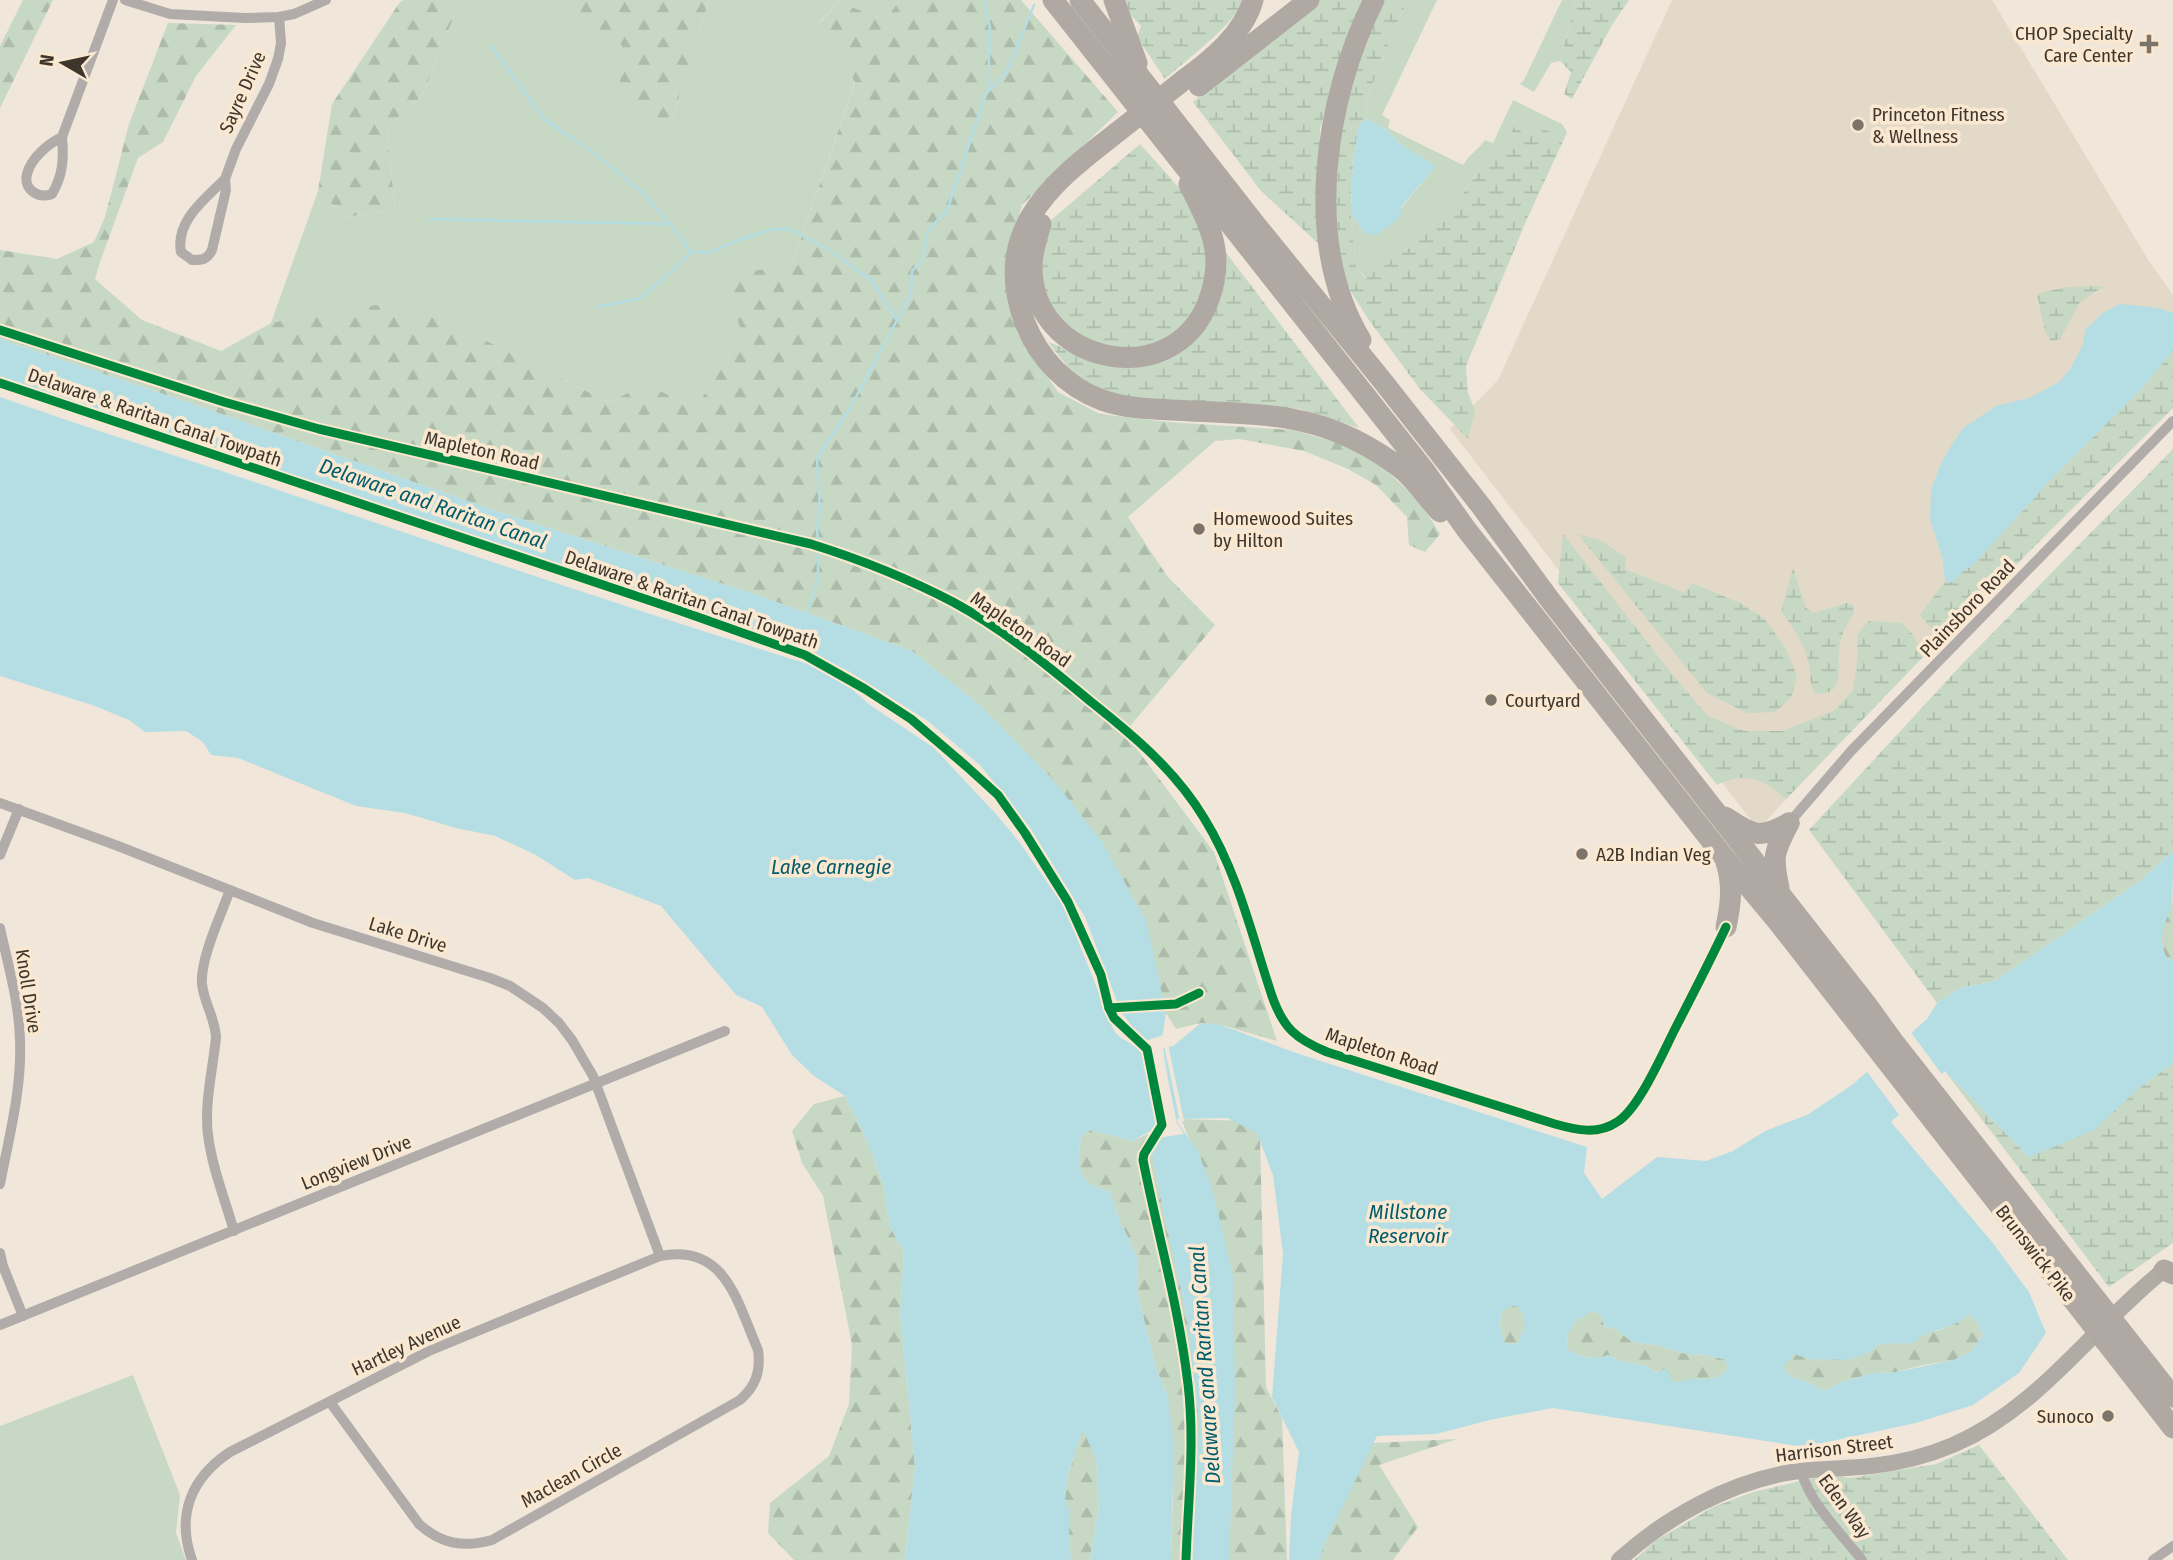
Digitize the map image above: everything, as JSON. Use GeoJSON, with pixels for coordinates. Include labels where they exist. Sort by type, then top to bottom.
{"type":"FeatureCollection","features":[{"type":"Feature","properties":{"kind":"highway"},"geometry":{"type":"LineString","coordinates":[[1053,0],[1425,471],[1466,529],[1724,857],[1886,1046]]}},
{"type":"Feature","properties":{"kind":"highway"},"geometry":{"type":"LineString","coordinates":[[1080,0],[1255,225],[1481,506],[1550,600],[1867,1005],[1886,1046]]}},
{"type":"Feature","properties":{"kind":"highway"},"geometry":{"type":"LineString","coordinates":[[1114,0],[1144,81]]}},
{"type":"Feature","properties":{"kind":"highway"},"geometry":{"type":"LineString","coordinates":[[1190,84],[1244,22],[1253,0]]}},
{"type":"Feature","properties":{"kind":"highway"},"geometry":{"type":"LineString","coordinates":[[1203,66],[1291,0]]}},
{"type":"Feature","properties":{"kind":"highway"},"geometry":{"type":"LineString","coordinates":[[1178,160],[1215,246],[1214,280],[1206,308],[1188,332],[1166,349],[1131,358],[1099,354],[1076,344],[1050,321],[1034,287],[1031,265],[1041,224],[1056,202],[1078,178],[1121,138],[1190,84],[1309,0]]}},
{"type":"Feature","properties":{"kind":"highway"},"geometry":{"type":"LineString","coordinates":[[1374,0],[1347,67],[1334,121],[1328,159],[1327,224],[1330,253],[1346,311],[1376,363],[1381,379]]}},
{"type":"Feature","properties":{"kind":"highway"},"geometry":{"type":"LineString","coordinates":[[1121,138],[1078,162],[1044,195],[1029,217],[1022,235],[1016,266],[1020,308],[1038,350],[1057,372],[1083,391],[1112,404],[1145,409],[1281,416],[1329,428],[1352,437],[1404,471],[1449,523],[1466,529]]}},
{"type":"Feature","properties":{"kind":"highway"},"geometry":{"type":"LineString","coordinates":[[1711,807],[1751,833],[1764,835],[1789,823]]}},
{"type":"Feature","properties":{"kind":"highway"},"geometry":{"type":"LineString","coordinates":[[1780,893],[1774,853],[1789,823]]}},
{"type":"Feature","properties":{"kind":"highway"},"geometry":{"type":"LineString","coordinates":[[1724,857],[1731,876],[1732,894],[1726,927]]}},
{"type":"Feature","properties":{"kind":"highway"},"geometry":{"type":"LineString","coordinates":[[1726,927],[1748,912],[1778,922]]}},
{"type":"Feature","properties":{"kind":"highway","name":"Brunswick Pike"},"geometry":{"type":"LineString","coordinates":[[1886,1046],[2104,1324],[2173,1428]]}},
{"type":"Feature","properties":{"kind":"highway","name":"Brunswick Pike"},"geometry":{"type":"LineString","coordinates":[[2104,1324],[2173,1397]]}},
{"type":"Feature","properties":{"kind":"street"},"geometry":{"type":"LineString","coordinates":[[62,137],[50,143],[40,153],[27,174],[29,186],[38,196],[52,194],[62,175],[62,137],[113,0]]}},
{"type":"Feature","properties":{"kind":"street"},"geometry":{"type":"LineString","coordinates":[[125,0],[170,13],[245,18],[294,14],[326,0]]}},
{"type":"Feature","properties":{"kind":"street","name":"Sayre Drive"},"geometry":{"type":"LineString","coordinates":[[225,179],[196,208],[181,234],[181,252],[192,260],[204,260],[212,250],[226,190],[225,179],[235,150],[278,59],[281,43],[279,17]]}},
{"type":"Feature","properties":{"kind":"street","name":"Mapleton Road"},"geometry":{"type":"LineString","coordinates":[[0,330],[224,402],[319,429],[811,544],[911,582],[954,603],[1040,660],[1151,751],[1186,792],[1216,839],[1235,880],[1277,1010],[1297,1038],[1311,1045],[1555,1124],[1584,1130],[1607,1127],[1625,1116],[1639,1096],[1726,927]]}},
{"type":"Feature","properties":{"kind":"street","name":"Plainsboro Road"},"geometry":{"type":"LineString","coordinates":[[1789,823],[1851,751],[2173,421]]}},
{"type":"Feature","properties":{"kind":"street","name":"Lake Drive"},"geometry":{"type":"LineString","coordinates":[[0,803],[313,923],[490,978],[528,997],[559,1023],[584,1058],[660,1256]]}},
{"type":"Feature","properties":{"kind":"street"},"geometry":{"type":"LineString","coordinates":[[0,855],[19,809]]}},
{"type":"Feature","properties":{"kind":"street"},"geometry":{"type":"LineString","coordinates":[[230,890],[205,961],[202,985],[215,1024],[216,1037],[207,1116],[210,1150],[234,1231]]}},
{"type":"Feature","properties":{"kind":"street","name":"Knoll Drive"},"geometry":{"type":"LineString","coordinates":[[0,928],[18,1013],[20,1065],[18,1091],[0,1184]]}},
{"type":"Feature","properties":{"kind":"street","name":"Longview Drive"},"geometry":{"type":"LineString","coordinates":[[0,1325],[725,1031]]}},
{"type":"Feature","properties":{"kind":"street"},"geometry":{"type":"LineString","coordinates":[[0,1253],[23,1315]]}},
{"type":"Feature","properties":{"kind":"street","name":"Hartley Avenue"},"geometry":{"type":"LineString","coordinates":[[192,1560],[186,1534],[186,1518],[193,1492],[208,1468],[229,1452],[429,1351],[660,1256],[696,1256],[718,1269]]}},
{"type":"Feature","properties":{"kind":"street","name":"Maclean Circle"},"geometry":{"type":"LineString","coordinates":[[330,1402],[419,1524],[428,1532],[440,1539],[464,1545],[492,1540],[748,1394],[758,1372],[758,1350],[727,1279],[718,1269]]}},
{"type":"Feature","properties":{"kind":"street","name":"Harrison Street"},"geometry":{"type":"LineString","coordinates":[[1619,1560],[1656,1531],[1707,1501],[1749,1483],[1801,1471],[1889,1464],[1963,1441],[2021,1405],[2104,1324],[2170,1269]]}},
{"type":"Feature","properties":{"kind":"street","name":"Eden Way"},"geometry":{"type":"LineString","coordinates":[[1801,1471],[1804,1481],[1820,1506],[1862,1560]]}},
{"type":"Feature","properties":{"kind":"street"},"geometry":{"type":"LineString","coordinates":[[2153,1560],[2173,1546]]}},
{"type":"Feature","properties":{"kind":"shaded area"},"geometry":{"type":"Polygon","coordinates":[[[1672,0],[1992,0],[2147,258],[2173,295],[2173,395],[1758,829],[1450,429],[1498,380],[1672,0]]]}},
{"type":"Feature","properties":{"kind":"green space"},"geometry":{"type":"Polygon","coordinates":[[[23,0],[53,0],[0,108],[0,46],[23,0]]]}},
{"type":"Feature","properties":{"kind":"green space"},"geometry":{"type":"Polygon","coordinates":[[[462,0],[553,0],[623,45],[671,123],[709,0],[900,0],[885,20],[839,2],[820,21],[855,81],[792,265],[695,409],[645,383],[610,403],[447,321],[271,323],[318,191],[346,217],[395,210],[387,127],[422,96],[462,0]]]}},
{"type":"Feature","properties":{"kind":"green space"},"geometry":{"type":"Polygon","coordinates":[[[462,0],[422,96],[387,127],[395,210],[346,217],[318,191],[332,104],[400,2],[462,0]]]}},
{"type":"Feature","properties":{"kind":"green space"},"geometry":{"type":"Polygon","coordinates":[[[553,0],[709,0],[671,123],[619,103],[622,45],[553,0]]]}},
{"type":"Feature","properties":{"kind":"green space"},"geometry":{"type":"Polygon","coordinates":[[[900,0],[1021,0],[1118,112],[1022,205],[1005,271],[1017,333],[1058,392],[1100,414],[1168,422],[1293,430],[1343,444],[1385,469],[1421,503],[1440,534],[1425,552],[1409,545],[1407,517],[1376,485],[1348,469],[1304,451],[1239,439],[1215,441],[1128,517],[1167,576],[1215,625],[1131,725],[1136,748],[1214,852],[1277,1041],[1221,1025],[1201,1023],[1176,1029],[1054,781],[981,706],[912,651],[760,596],[496,511],[0,339],[0,250],[57,259],[94,242],[105,217],[129,124],[168,23],[236,25],[196,76],[163,142],[138,158],[100,262],[95,279],[142,320],[221,351],[271,323],[376,305],[447,321],[610,403],[645,383],[695,409],[743,334],[719,276],[792,265],[855,82],[820,22],[839,2],[885,20],[900,0]]]}},
{"type":"Feature","properties":{"kind":"green space"},"geometry":{"type":"Polygon","coordinates":[[[1120,0],[1244,0],[1222,30],[1165,79],[1137,37],[1141,26],[1121,5],[1120,0]]]}},
{"type":"Feature","properties":{"kind":"green space"},"geometry":{"type":"Polygon","coordinates":[[[1316,0],[1364,0],[1320,128],[1319,244],[1261,191],[1193,102],[1316,0]]]}},
{"type":"Feature","properties":{"kind":"green space"},"geometry":{"type":"Polygon","coordinates":[[[1383,0],[1410,0],[1402,11],[1367,98],[1366,118],[1358,127],[1351,213],[1356,267],[1365,278],[1408,249],[1459,200],[1488,157],[1504,145],[1518,120],[1565,137],[1527,219],[1466,366],[1468,393],[1475,410],[1468,439],[1420,389],[1368,319],[1350,290],[1338,258],[1333,219],[1344,107],[1365,38],[1383,0]]]}},
{"type":"Feature","properties":{"kind":"green space"},"geometry":{"type":"Polygon","coordinates":[[[1410,0],[1437,0],[1382,115],[1390,120],[1388,128],[1463,165],[1485,140],[1493,143],[1513,100],[1562,124],[1567,132],[1565,137],[1518,121],[1504,146],[1488,157],[1459,200],[1408,249],[1366,278],[1356,267],[1351,213],[1365,234],[1401,208],[1436,166],[1400,144],[1387,130],[1366,118],[1367,98],[1402,11],[1410,0]]]}},
{"type":"Feature","properties":{"kind":"green space"},"geometry":{"type":"Polygon","coordinates":[[[1562,0],[1576,0],[1560,61],[1551,63],[1534,92],[1520,84],[1562,0]]]}},
{"type":"Feature","properties":{"kind":"green space"},"geometry":{"type":"Polygon","coordinates":[[[1576,0],[1629,0],[1612,25],[1572,99],[1564,94],[1571,72],[1560,61],[1576,0]]]}},
{"type":"Feature","properties":{"kind":"green space"},"geometry":{"type":"Polygon","coordinates":[[[1140,144],[1183,192],[1206,241],[1205,283],[1181,335],[1125,352],[1084,343],[1052,310],[1039,270],[1050,221],[1140,144]]]}},
{"type":"Feature","properties":{"kind":"green space"},"geometry":{"type":"Polygon","coordinates":[[[1218,242],[1359,428],[1300,409],[1121,396],[1077,379],[1048,342],[1115,367],[1161,362],[1200,332],[1218,242]]]}},
{"type":"Feature","properties":{"kind":"green space"},"geometry":{"type":"Polygon","coordinates":[[[2104,286],[2080,302],[2060,339],[2051,341],[2045,331],[2037,294],[2066,287],[2104,286]]]}},
{"type":"Feature","properties":{"kind":"green space"},"geometry":{"type":"Polygon","coordinates":[[[2173,350],[2173,408],[1941,640],[1920,615],[1945,581],[1953,582],[1973,565],[2055,475],[2145,385],[2173,350]]]}},
{"type":"Feature","properties":{"kind":"green space"},"geometry":{"type":"Polygon","coordinates":[[[2173,449],[2173,851],[2140,881],[1995,981],[1960,988],[1937,1003],[1809,830],[1965,661],[2173,449]]]}},
{"type":"Feature","properties":{"kind":"green space"},"geometry":{"type":"Polygon","coordinates":[[[1563,534],[1708,716],[1744,731],[1782,731],[1834,711],[1853,690],[1858,633],[1869,621],[1902,623],[1914,636],[1923,657],[1786,799],[1770,786],[1754,779],[1736,778],[1717,785],[1558,583],[1563,534]]]}},
{"type":"Feature","properties":{"kind":"green space"},"geometry":{"type":"Polygon","coordinates":[[[1578,534],[1600,540],[1627,558],[1625,569],[1685,593],[1692,583],[1740,603],[1765,619],[1786,649],[1797,677],[1791,698],[1775,712],[1747,713],[1707,693],[1578,534]]]}},
{"type":"Feature","properties":{"kind":"green space"},"geometry":{"type":"Polygon","coordinates":[[[1793,568],[1806,608],[1814,613],[1846,603],[1853,605],[1854,613],[1841,640],[1838,678],[1832,691],[1815,693],[1813,690],[1805,650],[1781,611],[1793,568]]]}},
{"type":"Feature","properties":{"kind":"green space"},"geometry":{"type":"Polygon","coordinates":[[[2173,901],[2173,960],[2166,957],[2162,936],[2164,922],[2173,901]]]}},
{"type":"Feature","properties":{"kind":"green space"},"geometry":{"type":"Polygon","coordinates":[[[2173,1063],[2173,1243],[2109,1287],[1945,1071],[2029,1157],[2138,1089],[2173,1063]]]}},
{"type":"Feature","properties":{"kind":"green space"},"geometry":{"type":"Polygon","coordinates":[[[845,1096],[865,1136],[883,1184],[890,1227],[904,1252],[900,1313],[915,1466],[905,1560],[794,1560],[768,1533],[770,1503],[829,1456],[849,1404],[852,1345],[823,1196],[802,1163],[792,1131],[814,1104],[845,1096]]]}},
{"type":"Feature","properties":{"kind":"green space"},"geometry":{"type":"Polygon","coordinates":[[[1181,1119],[1249,1121],[1260,1136],[1266,1387],[1282,1418],[1287,1560],[1171,1560],[1173,1496],[1168,1397],[1156,1368],[1137,1292],[1138,1259],[1110,1192],[1090,1184],[1084,1178],[1079,1157],[1081,1136],[1091,1130],[1132,1141],[1148,1134],[1156,1150],[1191,1143],[1181,1119]]]}},
{"type":"Feature","properties":{"kind":"green space"},"geometry":{"type":"Polygon","coordinates":[[[1517,1305],[1523,1314],[1524,1328],[1518,1343],[1508,1344],[1503,1341],[1500,1324],[1502,1309],[1517,1305]]]}},
{"type":"Feature","properties":{"kind":"green space"},"geometry":{"type":"Polygon","coordinates":[[[1590,1311],[1600,1314],[1605,1327],[1616,1329],[1632,1342],[1724,1359],[1729,1368],[1723,1374],[1710,1379],[1673,1383],[1647,1366],[1624,1362],[1608,1355],[1593,1358],[1576,1354],[1567,1349],[1568,1333],[1576,1320],[1590,1311]]]}},
{"type":"Feature","properties":{"kind":"green space"},"geometry":{"type":"Polygon","coordinates":[[[1970,1314],[1983,1335],[1972,1351],[1954,1360],[1896,1372],[1875,1373],[1839,1383],[1824,1391],[1791,1377],[1783,1367],[1794,1353],[1809,1359],[1867,1353],[1880,1344],[1940,1330],[1970,1314]]]}},
{"type":"Feature","properties":{"kind":"green space"},"geometry":{"type":"Polygon","coordinates":[[[133,1375],[180,1495],[176,1533],[186,1560],[0,1560],[0,1426],[133,1375]]]}},
{"type":"Feature","properties":{"kind":"green space"},"geometry":{"type":"Polygon","coordinates":[[[1083,1429],[1096,1459],[1099,1505],[1090,1560],[1071,1560],[1065,1499],[1068,1473],[1083,1429]]]}},
{"type":"Feature","properties":{"kind":"green space"},"geometry":{"type":"Polygon","coordinates":[[[1457,1439],[1379,1465],[1418,1527],[1393,1560],[1304,1560],[1373,1443],[1457,1439]]]}},
{"type":"Feature","properties":{"kind":"green space"},"geometry":{"type":"Polygon","coordinates":[[[1979,1445],[2068,1560],[1634,1560],[1655,1541],[1713,1507],[1753,1492],[1830,1474],[1850,1478],[1936,1464],[1979,1445]]]}},
{"type":"Feature","properties":{"kind":"water"},"geometry":{"type":"Polygon","coordinates":[[[1366,118],[1387,130],[1400,144],[1436,166],[1401,207],[1400,218],[1376,235],[1365,234],[1351,213],[1358,127],[1366,118]]]}},
{"type":"Feature","properties":{"kind":"water"},"geometry":{"type":"Polygon","coordinates":[[[2120,304],[2159,308],[2173,313],[2173,350],[2145,385],[2055,475],[1973,565],[1953,582],[1945,581],[1943,560],[1930,519],[1931,490],[1951,446],[1963,428],[1996,406],[2029,398],[2059,382],[2082,347],[2086,329],[2104,312],[2120,304]]]}},
{"type":"Feature","properties":{"kind":"water","name":"Millstone Reservoir"},"geometry":{"type":"Polygon","coordinates":[[[0,339],[496,511],[760,596],[912,651],[981,706],[1054,781],[1103,843],[1147,923],[1166,1013],[1161,1046],[1168,1078],[1163,1048],[1173,1046],[1201,1023],[1221,1025],[1296,1053],[1587,1147],[1584,1173],[1602,1199],[1657,1157],[1706,1161],[1733,1151],[1765,1131],[1807,1115],[1852,1085],[1927,1019],[1937,1003],[1960,988],[1995,981],[2140,881],[2173,851],[2172,902],[2162,942],[2166,957],[2173,960],[2173,1063],[2138,1089],[2094,1130],[2029,1157],[1945,1071],[1891,1122],[1992,1242],[2029,1292],[2046,1333],[2019,1373],[1973,1405],[1916,1423],[1804,1447],[1553,1408],[1436,1434],[1377,1436],[1319,1560],[1289,1560],[1291,1515],[1299,1452],[1272,1397],[1283,1254],[1273,1175],[1257,1133],[1227,1118],[1177,1119],[1198,1151],[1214,1195],[1233,1277],[1235,1394],[1229,1560],[1192,1560],[1199,1422],[1186,1312],[1151,1149],[1165,1125],[1148,1048],[1121,1012],[1085,917],[1031,829],[981,766],[928,721],[850,672],[801,647],[0,378],[0,339]],[[1516,1305],[1502,1310],[1500,1324],[1503,1341],[1508,1344],[1518,1343],[1524,1328],[1523,1314],[1516,1305]],[[1590,1311],[1576,1320],[1568,1333],[1567,1349],[1581,1356],[1598,1358],[1608,1355],[1624,1362],[1647,1366],[1657,1373],[1666,1368],[1673,1383],[1710,1379],[1723,1374],[1729,1368],[1724,1359],[1632,1342],[1616,1329],[1605,1327],[1600,1314],[1590,1311]],[[1970,1314],[1963,1320],[1926,1334],[1913,1343],[1880,1344],[1867,1353],[1848,1360],[1809,1359],[1794,1354],[1783,1367],[1791,1377],[1824,1391],[1839,1383],[1875,1373],[1896,1372],[1954,1360],[1972,1351],[1983,1335],[1970,1314]]]}},
{"type":"Feature","properties":{"kind":"water","name":"Lake Carnegie"},"geometry":{"type":"Polygon","coordinates":[[[0,397],[805,663],[839,678],[870,705],[934,748],[1020,843],[1065,908],[1114,1031],[1144,1051],[1160,1126],[1132,1141],[1091,1130],[1081,1136],[1079,1165],[1084,1178],[1090,1184],[1110,1192],[1138,1259],[1137,1292],[1156,1368],[1168,1397],[1174,1445],[1171,1560],[1090,1560],[1099,1506],[1096,1459],[1083,1430],[1068,1473],[1065,1499],[1070,1512],[1071,1560],[905,1560],[915,1466],[900,1313],[904,1252],[890,1227],[883,1184],[865,1136],[845,1096],[814,1076],[792,1055],[762,1007],[736,995],[661,906],[588,878],[575,880],[536,855],[495,836],[405,813],[356,806],[238,758],[211,755],[203,742],[186,731],[145,732],[129,720],[92,705],[0,676],[0,397]]]}},
{"type":"Feature","properties":{"kind":"pier"},"geometry":{"type":"Polygon","coordinates":[[[1909,1030],[1944,1077],[1900,1116],[1865,1069],[1909,1030]]]}},
{"type":"Feature","properties":{"kind":"pier"},"geometry":{"type":"Polygon","coordinates":[[[1163,1035],[1161,1046],[1177,1123],[1184,1134],[1157,1138],[1156,1133],[1154,1134],[1160,1125],[1144,1050],[1140,1045],[1163,1035]]]}},
{"type":"Feature","properties":{"kind":"pier"},"geometry":{"type":"Polygon","coordinates":[[[1168,1044],[1184,1121],[1180,1122],[1164,1045],[1168,1044]]]}},
{"type":"Feature","properties":{"kind":"waterway"},"geometry":{"type":"LineString","coordinates":[[984,0],[990,28],[988,91]]}},
{"type":"Feature","properties":{"kind":"waterway"},"geometry":{"type":"LineString","coordinates":[[818,542],[820,510],[817,458],[850,408],[911,294],[912,271],[922,260],[928,230],[947,211],[986,94],[1006,73],[1034,5]]}},
{"type":"Feature","properties":{"kind":"waterway"},"geometry":{"type":"LineString","coordinates":[[491,46],[545,120],[590,150],[643,193],[670,224]]}},
{"type":"Feature","properties":{"kind":"waterway"},"geometry":{"type":"LineString","coordinates":[[429,219],[670,224],[691,252],[709,253],[738,240],[774,229],[793,230],[834,253],[871,280],[896,319]]}},
{"type":"Feature","properties":{"kind":"waterway"},"geometry":{"type":"LineString","coordinates":[[596,307],[638,299],[690,253]]}},
{"type":"Feature","properties":{"kind":"waterway"},"geometry":{"type":"LineString","coordinates":[[807,614],[818,578],[818,549]]}},
{"type":"Feature","properties":{"kind":"cycle path"},"geometry":{"type":"LineString","coordinates":[[0,330],[224,402],[319,429],[811,544],[883,570],[953,602],[1007,636],[1057,674],[1138,741],[1180,784],[1204,818],[1226,861],[1281,1016],[1299,1037],[1327,1052],[1555,1124],[1579,1129],[1602,1129],[1625,1115],[1642,1093],[1726,927]]}},
{"type":"Feature","properties":{"kind":"cycle path","name":"Delaware & Raritan Canal Towpath"},"geometry":{"type":"LineString","coordinates":[[0,383],[805,655],[911,719],[998,795],[1068,902],[1101,975],[1114,1018],[1147,1049],[1162,1125],[1143,1160],[1179,1327],[1190,1406],[1191,1450],[1186,1560]]}},
{"type":"Feature","properties":{"kind":"cycle path"},"geometry":{"type":"LineString","coordinates":[[1109,1008],[1176,1004],[1199,993]]}},
{"type":"Feature","properties":{"kind":"place","name":"CHOP Specialty Care Center"},"geometry":{"type":"Point","coordinates":[2149,44]}},
{"type":"Feature","properties":{"kind":"place","name":"Princeton Fitness & Wellness"},"geometry":{"type":"Point","coordinates":[1858,125]}},
{"type":"Feature","properties":{"kind":"place","name":"Homewood Suites by Hilton"},"geometry":{"type":"Point","coordinates":[1199,529]}},
{"type":"Feature","properties":{"kind":"place","name":"Courtyard"},"geometry":{"type":"Point","coordinates":[1491,700]}},
{"type":"Feature","properties":{"kind":"place","name":"A2B Indian Veg"},"geometry":{"type":"Point","coordinates":[1582,854]}},
{"type":"Feature","properties":{"kind":"place","name":"Sunoco"},"geometry":{"type":"Point","coordinates":[2108,1416]}},
{"type":"Feature","properties":{"kind":"water label","name":"Delaware and Raritan Canal"},"geometry":{"type":"Point","coordinates":[433,504]}},
{"type":"Feature","properties":{"kind":"water label","name":"Delaware and Raritan Canal"},"geometry":{"type":"Point","coordinates":[1205,1365]}}]}
